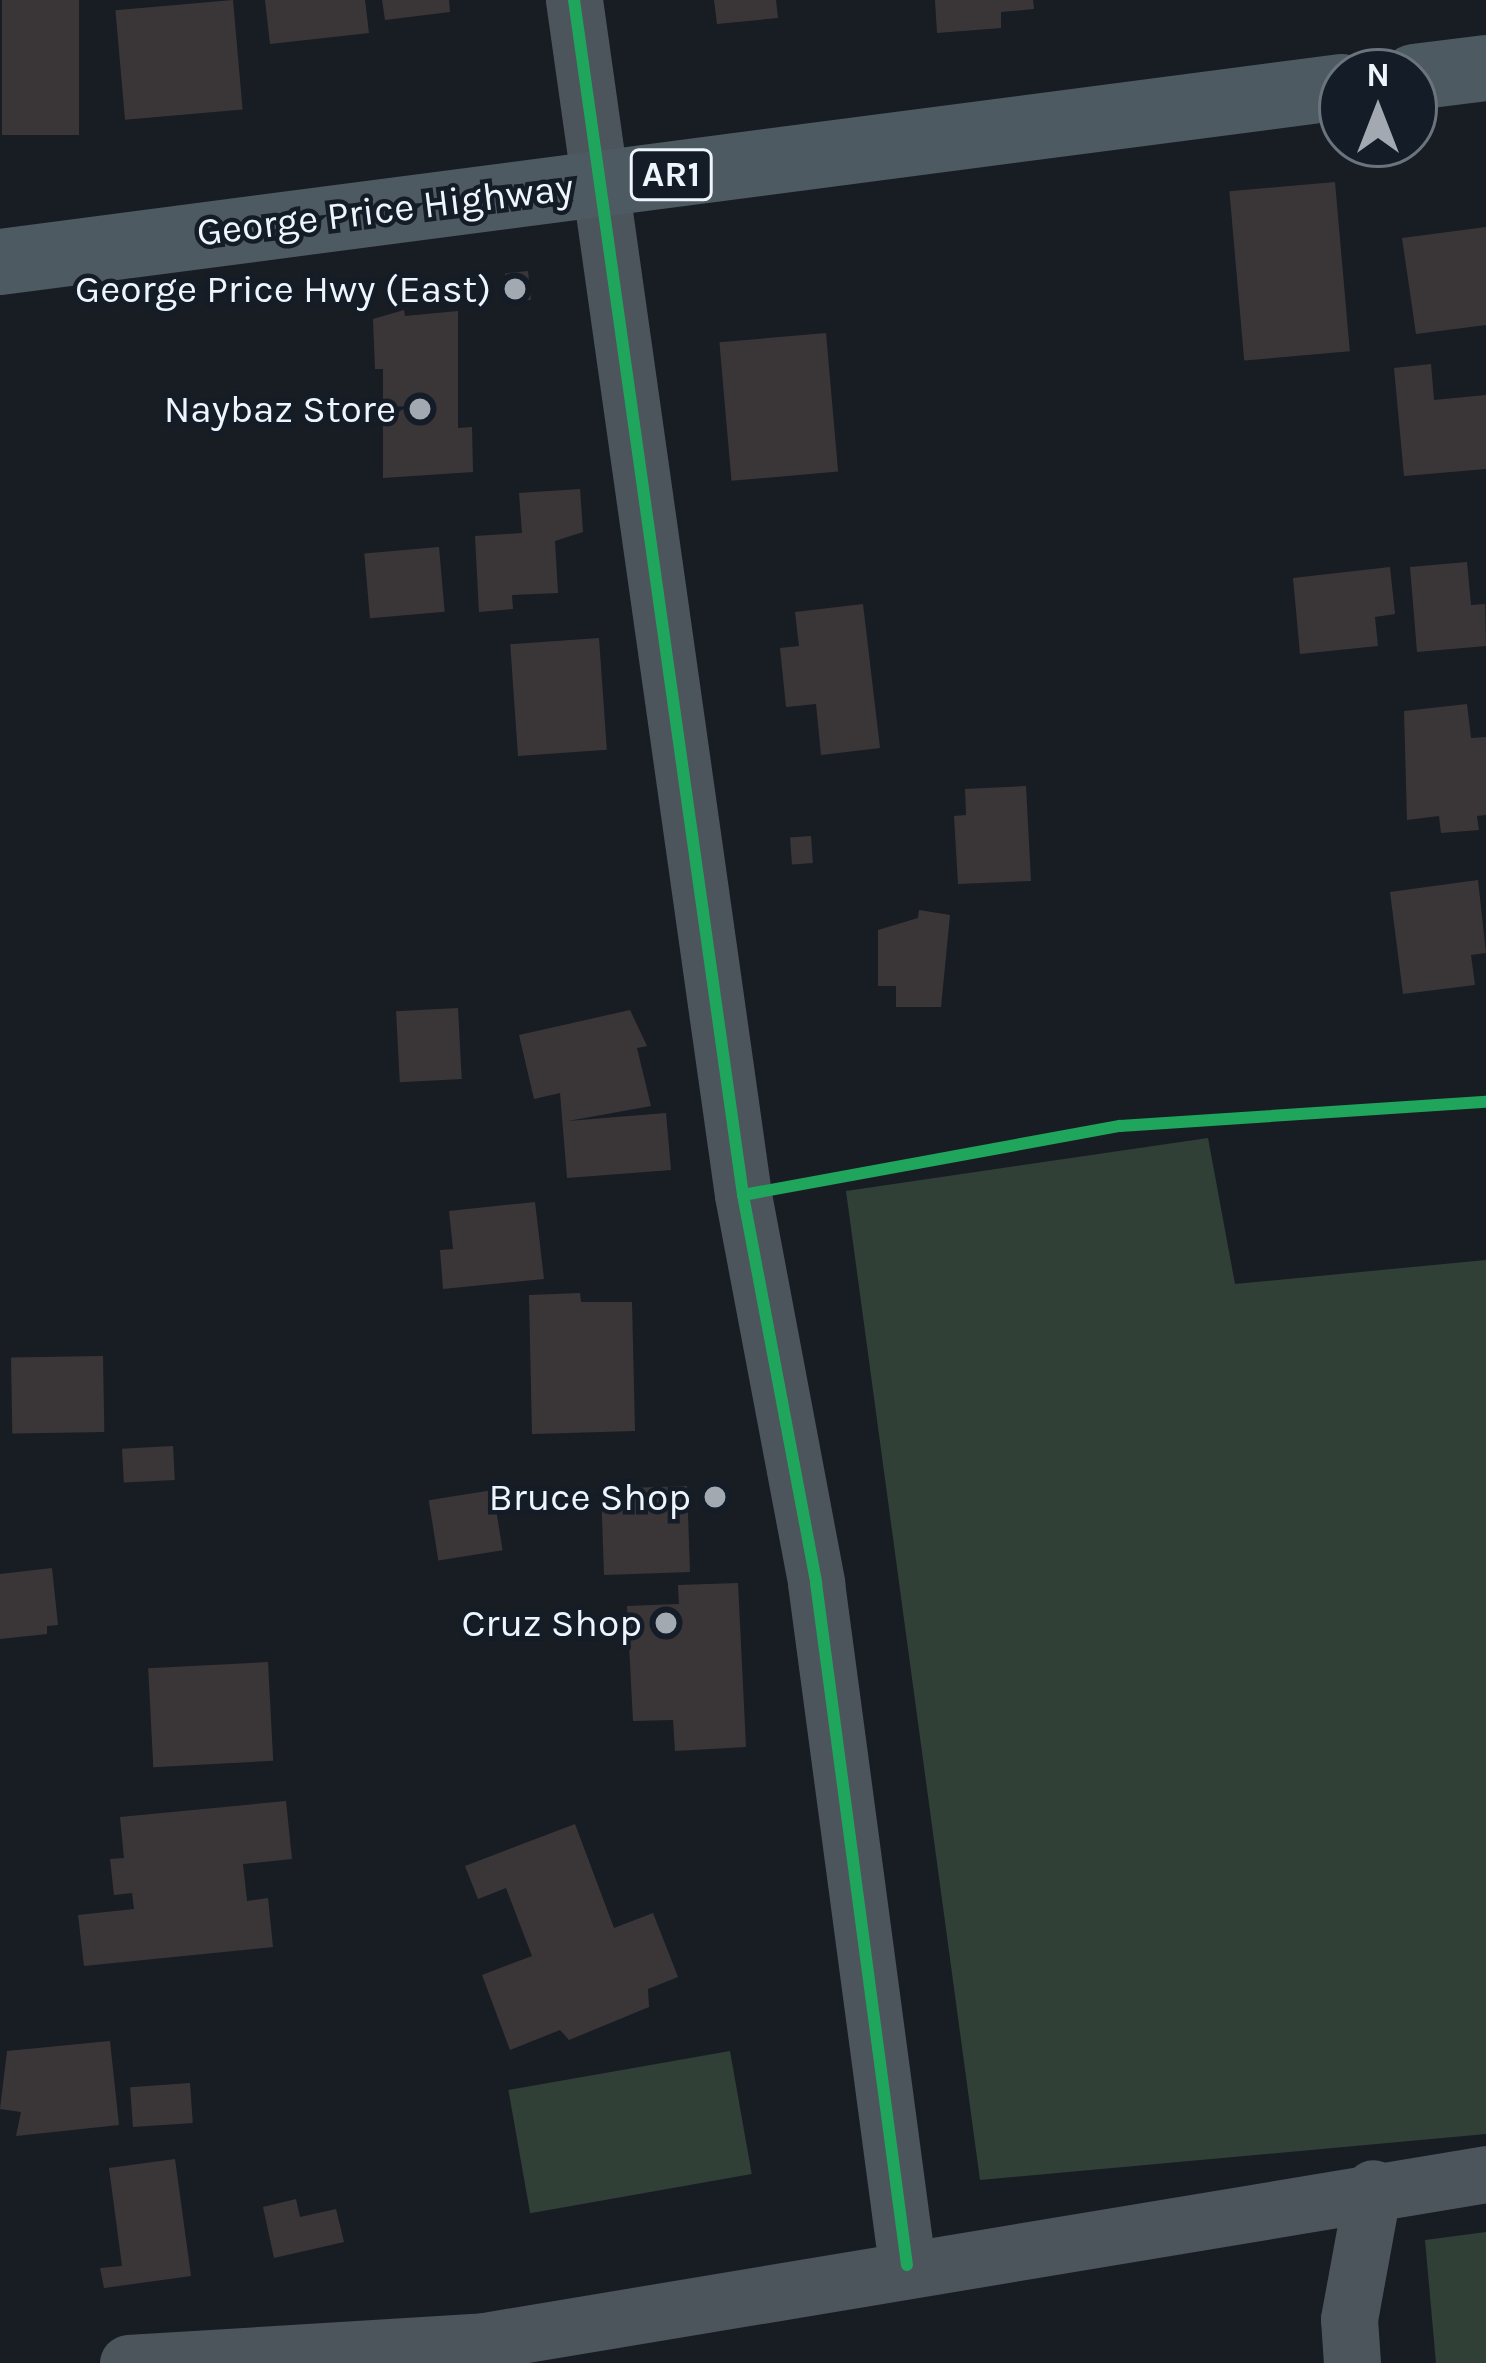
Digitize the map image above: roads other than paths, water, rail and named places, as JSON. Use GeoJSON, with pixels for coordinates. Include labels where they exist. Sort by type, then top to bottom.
{"type":"FeatureCollection","features":[{"type":"Feature","properties":{"kind":"highway"},"geometry":{"type":"LineString","coordinates":[[1438,74],[1486,68]]}},
{"type":"Feature","properties":{"kind":"highway","name":"George Price Highway"},"geometry":{"type":"LineString","coordinates":[[0,262],[1318,90]]}},
{"type":"Feature","properties":{"kind":"street"},"geometry":{"type":"LineString","coordinates":[[574,0],[743,1195],[816,1583],[907,2265]]}},
{"type":"Feature","properties":{"kind":"street"},"geometry":{"type":"LineString","coordinates":[[128,2363],[484,2341],[654,2317],[907,2265],[1373,2188],[1486,2174]]}},
{"type":"Feature","properties":{"kind":"street"},"geometry":{"type":"LineString","coordinates":[[1352,2363],[1349,2319],[1373,2188]]}},
{"type":"Feature","properties":{"kind":"place","name":"George Price Hwy (East)"},"geometry":{"type":"Point","coordinates":[515,289]}},
{"type":"Feature","properties":{"kind":"place","name":"Naybaz Store"},"geometry":{"type":"Point","coordinates":[420,409]}},
{"type":"Feature","properties":{"kind":"place","name":"Bruce Shop"},"geometry":{"type":"Point","coordinates":[715,1497]}},
{"type":"Feature","properties":{"kind":"place","name":"Cruz Shop"},"geometry":{"type":"Point","coordinates":[666,1623]}}]}
